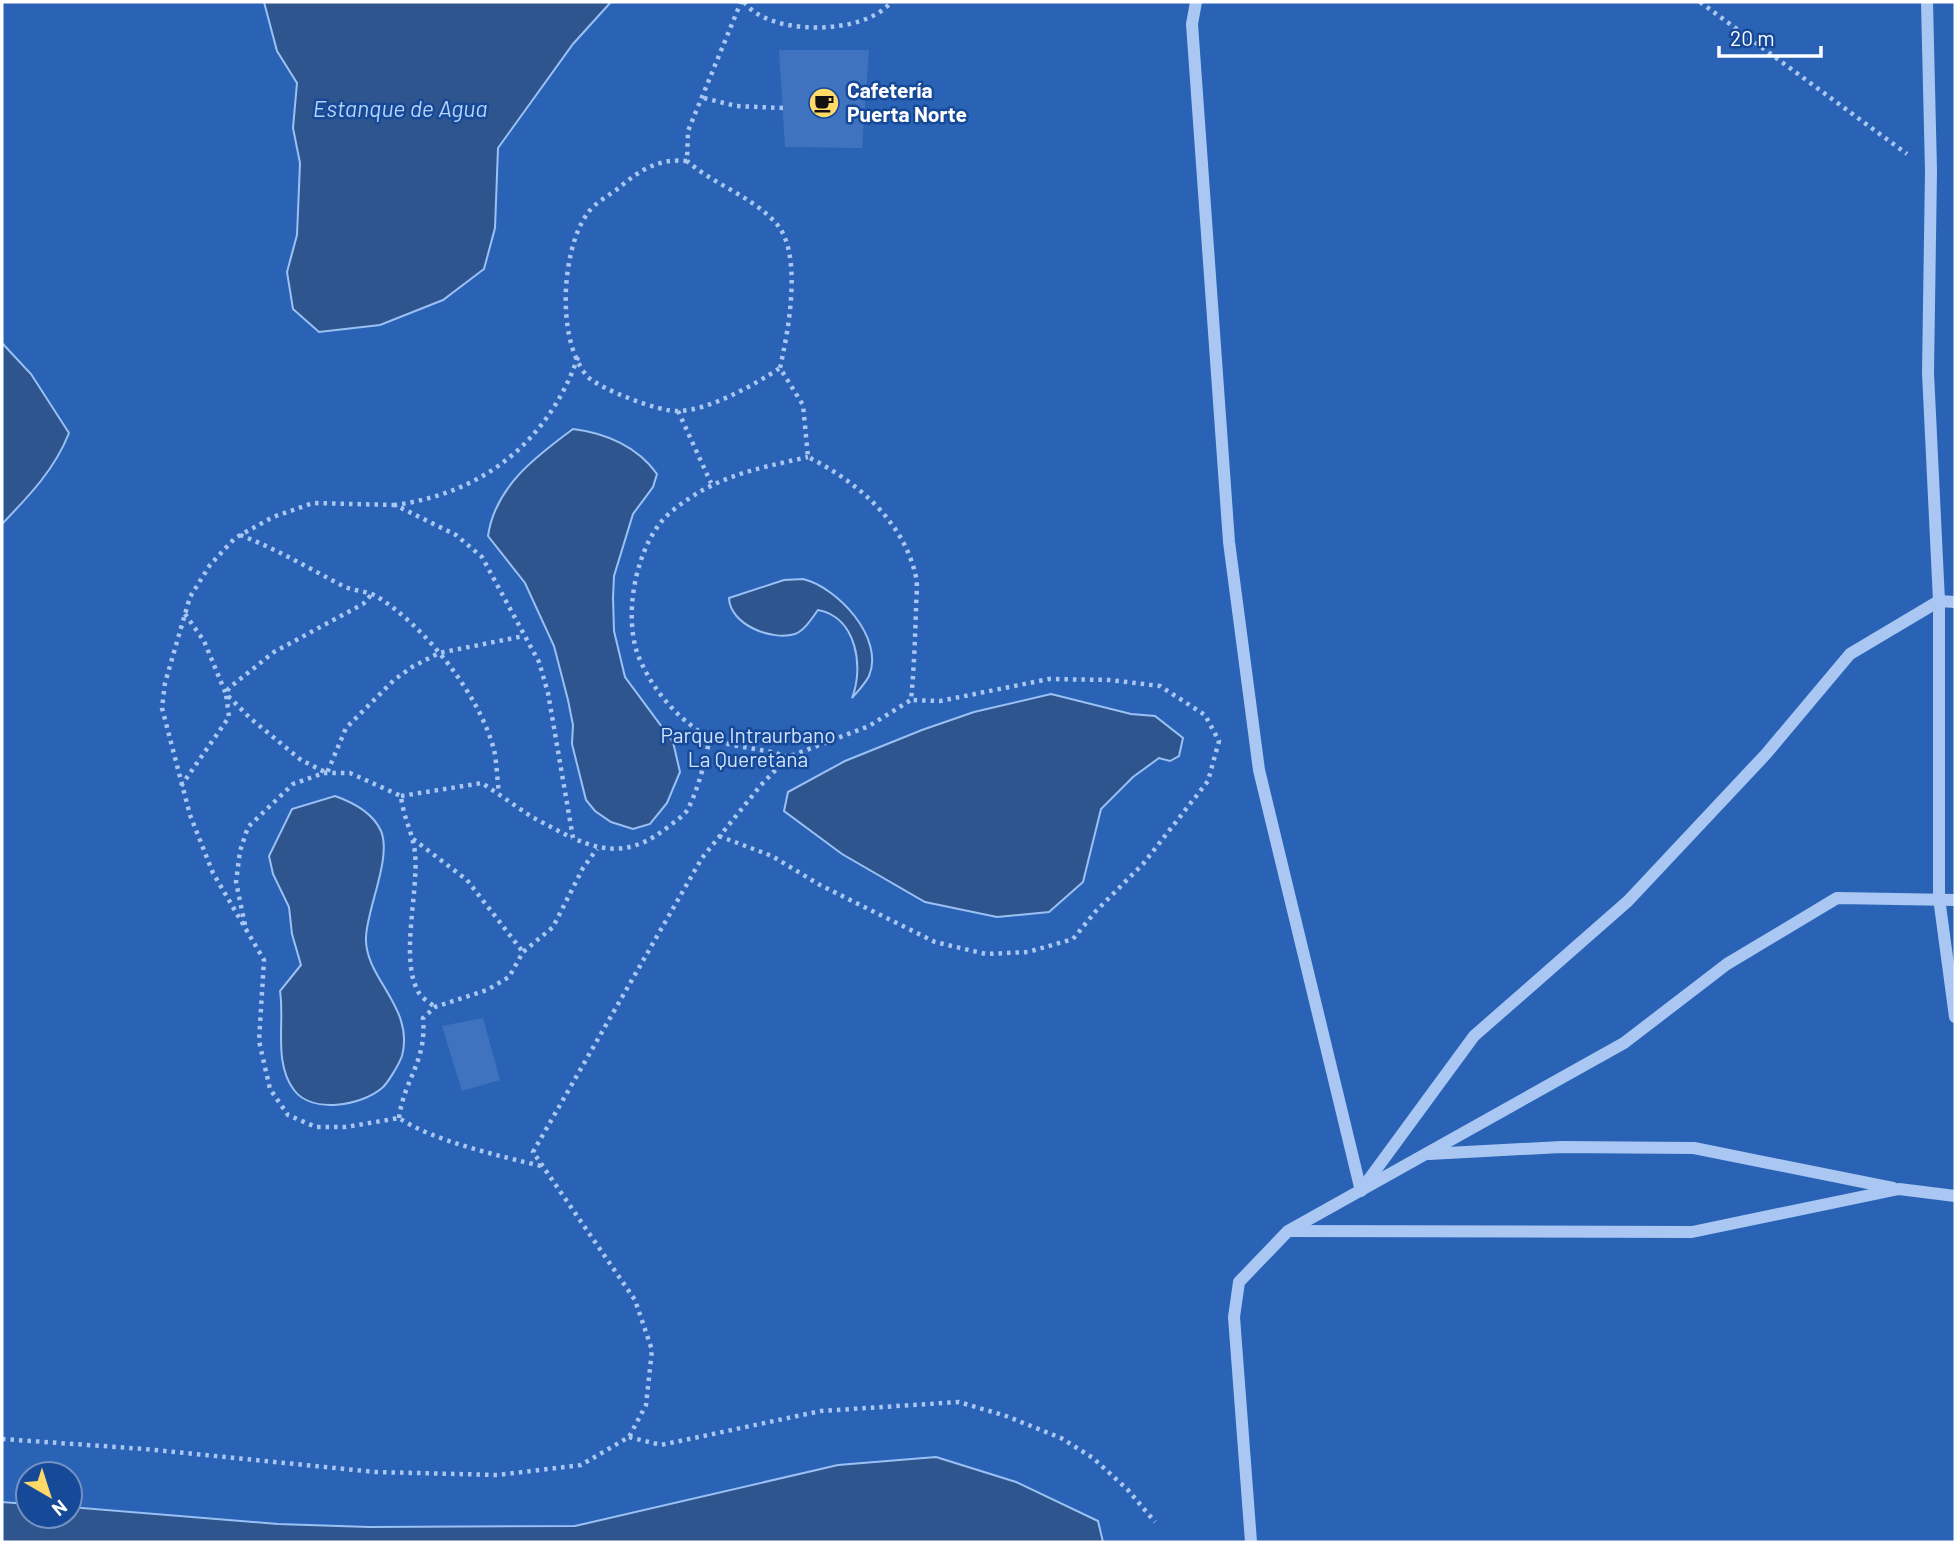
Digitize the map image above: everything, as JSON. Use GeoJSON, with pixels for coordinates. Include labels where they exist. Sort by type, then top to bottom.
{"type":"FeatureCollection","features":[{"type":"Feature","properties":{"kind":"street"},"geometry":{"type":"LineString","coordinates":[[1196,2],[1192,23],[1229,542],[1259,770],[1361,1191]]}},
{"type":"Feature","properties":{"kind":"street"},"geometry":{"type":"LineString","coordinates":[[1927,2],[1931,171],[1928,373],[1939,601],[1939,898],[1955,1017]]}},
{"type":"Feature","properties":{"kind":"street"},"geometry":{"type":"LineString","coordinates":[[1361,1191],[1474,1036],[1628,901],[1766,754],[1850,654],[1939,601],[1955,601]]}},
{"type":"Feature","properties":{"kind":"street"},"geometry":{"type":"LineString","coordinates":[[1251,1542],[1234,1317],[1239,1282],[1288,1231],[1625,1043],[1727,964],[1837,898],[1955,900]]}},
{"type":"Feature","properties":{"kind":"street"},"geometry":{"type":"LineString","coordinates":[[1425,1154],[1561,1147],[1694,1148],[1899,1189],[1955,1196]]}},
{"type":"Feature","properties":{"kind":"street"},"geometry":{"type":"LineString","coordinates":[[1288,1231],[1692,1232],[1899,1189]]}},
{"type":"Feature","properties":{"kind":"path"},"geometry":{"type":"LineString","coordinates":[[687,160],[688,131],[743,2],[774,23],[831,27],[871,17],[891,2]]}},
{"type":"Feature","properties":{"kind":"path"},"geometry":{"type":"LineString","coordinates":[[1700,2],[1931,171]]}},
{"type":"Feature","properties":{"kind":"path"},"geometry":{"type":"LineString","coordinates":[[704,98],[736,106],[783,108]]}},
{"type":"Feature","properties":{"kind":"path"},"geometry":{"type":"LineString","coordinates":[[780,368],[726,398],[678,411],[647,406],[589,377],[578,357],[565,308],[570,253],[587,213],[635,174],[658,162],[687,160],[705,176],[776,222],[787,241],[791,307],[780,368],[803,405],[808,457]]}},
{"type":"Feature","properties":{"kind":"path"},"geometry":{"type":"LineString","coordinates":[[542,1166],[472,1147],[413,1127],[399,1118],[346,1127],[316,1127],[288,1115],[270,1089],[264,1069],[260,1041],[264,960],[213,873],[181,786],[162,708],[165,683],[190,597],[210,565],[240,535],[273,517],[313,503],[395,505],[441,497],[491,474],[536,430],[555,406],[569,382],[578,357]]}},
{"type":"Feature","properties":{"kind":"path"},"geometry":{"type":"LineString","coordinates":[[678,411],[711,483]]}},
{"type":"Feature","properties":{"kind":"path"},"geometry":{"type":"LineString","coordinates":[[788,757],[710,737],[686,721],[658,694],[638,657],[633,624],[634,585],[641,554],[669,513],[711,483],[771,463],[808,457],[838,472],[883,510],[906,550],[916,577],[912,700]]}},
{"type":"Feature","properties":{"kind":"path"},"geometry":{"type":"LineString","coordinates":[[395,505],[456,535],[482,557],[539,662],[548,693],[573,838]]}},
{"type":"Feature","properties":{"kind":"path"},"geometry":{"type":"LineString","coordinates":[[240,535],[283,552],[346,587],[372,594],[406,617],[439,653],[470,698],[494,751],[499,793]]}},
{"type":"Feature","properties":{"kind":"path"},"geometry":{"type":"LineString","coordinates":[[226,694],[229,688],[274,652],[363,604],[372,594]]}},
{"type":"Feature","properties":{"kind":"path"},"geometry":{"type":"LineString","coordinates":[[181,786],[229,717],[226,694],[204,641],[185,614]]}},
{"type":"Feature","properties":{"kind":"path"},"geometry":{"type":"LineString","coordinates":[[327,773],[346,728],[394,680],[439,653],[524,636]]}},
{"type":"Feature","properties":{"kind":"path"},"geometry":{"type":"LineString","coordinates":[[2,1439],[145,1449],[375,1472],[498,1475],[581,1465],[629,1437],[646,1405],[652,1350],[635,1300],[533,1152],[702,858],[719,836],[788,757],[869,726],[912,700],[940,701],[1049,679],[1110,680],[1160,686],[1205,715],[1219,741],[1208,781],[1143,864],[1095,912],[1073,939],[1028,953],[986,954],[935,942],[820,885],[772,856],[719,836]]}},
{"type":"Feature","properties":{"kind":"path"},"geometry":{"type":"LineString","coordinates":[[226,694],[250,718],[301,760],[327,773]]}},
{"type":"Feature","properties":{"kind":"path"},"geometry":{"type":"LineString","coordinates":[[245,927],[236,882],[240,851],[248,827],[293,784],[327,773],[350,773],[401,796],[482,783],[532,817],[573,838],[597,849],[622,849],[644,844],[687,811],[700,779],[710,737]]}},
{"type":"Feature","properties":{"kind":"path"},"geometry":{"type":"LineString","coordinates":[[401,796],[402,815],[412,838],[416,876],[411,946],[413,973],[419,993],[435,1007]]}},
{"type":"Feature","properties":{"kind":"path"},"geometry":{"type":"LineString","coordinates":[[412,838],[467,880],[523,953]]}},
{"type":"Feature","properties":{"kind":"path"},"geometry":{"type":"LineString","coordinates":[[399,1118],[401,1103],[420,1061],[425,1038],[423,1018],[435,1007],[475,995],[509,977],[523,953],[553,927],[583,868],[597,849]]}},
{"type":"Feature","properties":{"kind":"path"},"geometry":{"type":"LineString","coordinates":[[629,1437],[661,1445],[821,1411],[959,1402],[1006,1416],[1061,1438],[1093,1458],[1128,1490],[1155,1522]]}},
{"type":"Feature","properties":{"kind":"green space","name":"Parque Intraurbano La Queretana"},"geometry":{"type":"Polygon","coordinates":[[[2,2],[1955,2],[1955,1542],[2,1542],[2,2]]]}},
{"type":"Feature","properties":{"kind":"water","name":"Estanque de Agua"},"geometry":{"type":"Polygon","coordinates":[[[264,2],[611,2],[573,44],[498,148],[495,228],[484,269],[443,300],[380,325],[319,332],[293,309],[287,272],[297,235],[300,163],[293,128],[297,83],[277,51],[264,2]]]}},
{"type":"Feature","properties":{"kind":"water"},"geometry":{"type":"Polygon","coordinates":[[[2,343],[31,374],[69,433],[49,470],[2,524],[2,343]]]}},
{"type":"Feature","properties":{"kind":"water"},"geometry":{"type":"Polygon","coordinates":[[[573,429],[620,443],[640,456],[657,474],[653,487],[633,514],[614,576],[614,631],[625,677],[673,742],[680,772],[667,803],[650,824],[633,829],[611,822],[595,811],[586,800],[572,744],[573,725],[568,700],[554,646],[525,583],[488,536],[492,518],[508,488],[531,462],[573,429]]]}},
{"type":"Feature","properties":{"kind":"water"},"geometry":{"type":"Polygon","coordinates":[[[803,579],[830,592],[843,603],[864,631],[872,661],[869,676],[852,698],[856,686],[857,659],[849,633],[841,622],[818,610],[799,632],[786,636],[775,635],[764,633],[744,623],[731,608],[729,598],[784,580],[803,579]]]}},
{"type":"Feature","properties":{"kind":"water"},"geometry":{"type":"Polygon","coordinates":[[[1051,694],[1131,714],[1155,716],[1183,738],[1179,756],[1170,761],[1159,758],[1133,777],[1101,809],[1083,882],[1049,912],[997,917],[925,902],[842,854],[784,811],[788,792],[845,761],[974,712],[1051,694]]]}},
{"type":"Feature","properties":{"kind":"water"},"geometry":{"type":"Polygon","coordinates":[[[335,796],[361,809],[373,819],[381,831],[383,855],[366,937],[373,966],[396,1008],[404,1038],[401,1059],[382,1088],[350,1103],[324,1105],[302,1098],[294,1090],[284,1067],[280,991],[301,965],[292,934],[289,907],[273,874],[269,856],[292,809],[335,796]]]}},
{"type":"Feature","properties":{"kind":"water"},"geometry":{"type":"Polygon","coordinates":[[[936,1457],[1016,1482],[1098,1521],[1103,1542],[2,1542],[2,1502],[14,1503],[14,1530],[84,1530],[84,1508],[278,1524],[369,1527],[575,1526],[838,1465],[936,1457]]]}},
{"type":"Feature","properties":{"kind":"building","name":"Cafetería Puerta Norte"},"geometry":{"type":"Polygon","coordinates":[[[779,50],[869,50],[862,148],[785,147],[779,50]]]}},
{"type":"Feature","properties":{"kind":"building"},"geometry":{"type":"Polygon","coordinates":[[[483,1018],[500,1080],[462,1091],[442,1026],[483,1018]]]}},
{"type":"Feature","properties":{"kind":"place","name":"Cafetería Puerta Norte"},"geometry":{"type":"Point","coordinates":[824,103]}}]}
